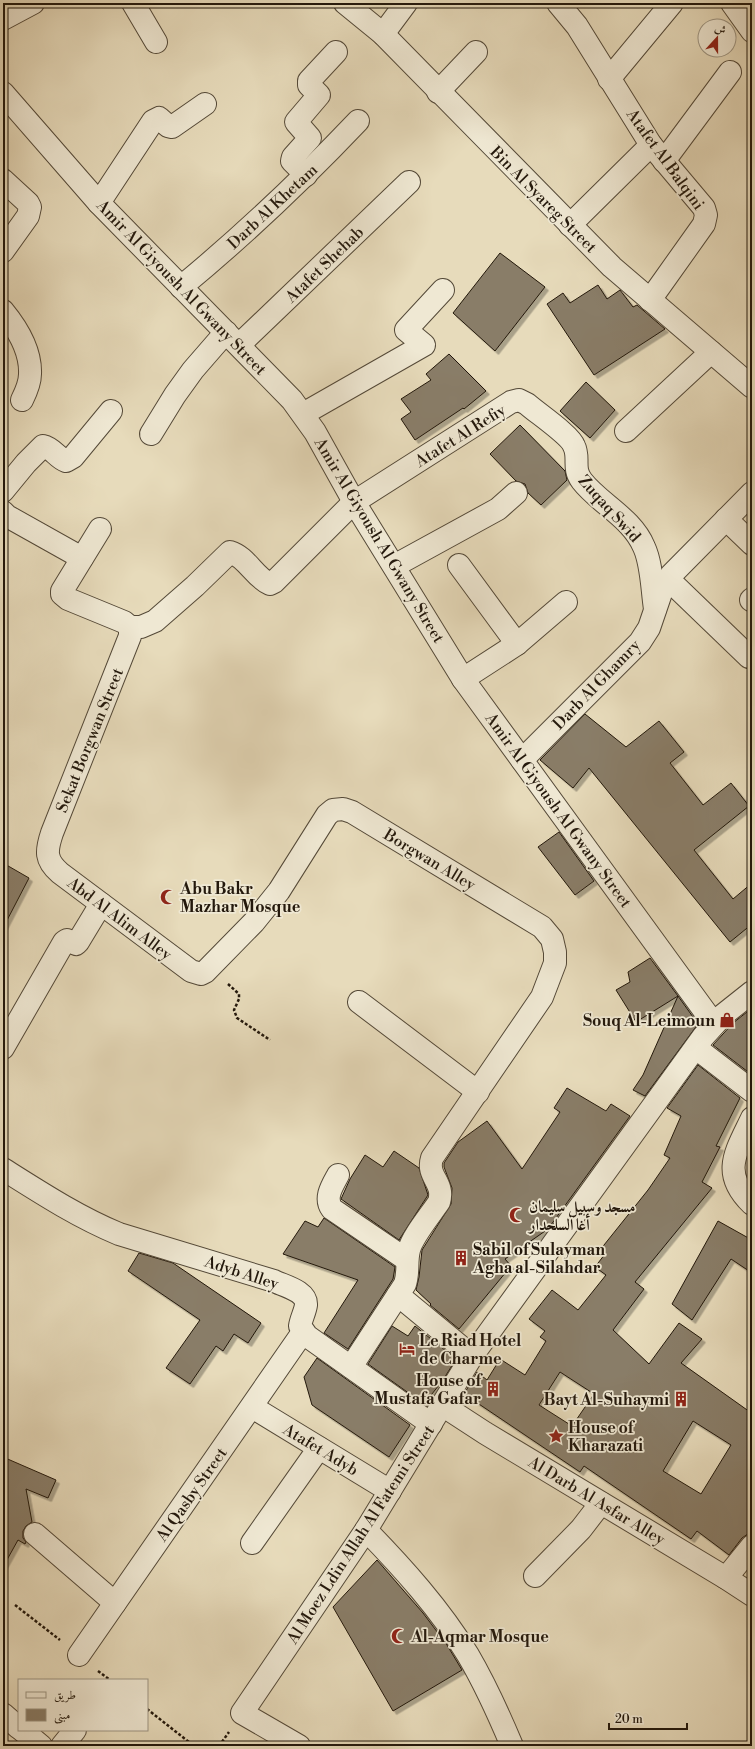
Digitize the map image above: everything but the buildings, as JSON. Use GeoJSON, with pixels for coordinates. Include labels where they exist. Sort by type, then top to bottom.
{"type":"FeatureCollection","features":[{"type":"Feature","properties":{"kind":"street"},"geometry":{"type":"LineString","coordinates":[[3,19],[33,3]]}},
{"type":"Feature","properties":{"kind":"street"},"geometry":{"type":"LineString","coordinates":[[133,3],[156,42]]}},
{"type":"Feature","properties":{"kind":"street","name":"Bin Al Syareg Street"},"geometry":{"type":"LineString","coordinates":[[345,3],[383,34],[438,92],[612,268],[711,352],[747,375]]}},
{"type":"Feature","properties":{"kind":"street"},"geometry":{"type":"LineString","coordinates":[[383,34],[406,3]]}},
{"type":"Feature","properties":{"kind":"street","name":"Atafet Al Balqini"},"geometry":{"type":"LineString","coordinates":[[558,3],[577,26],[609,79],[658,153],[702,205],[706,215],[704,224],[650,300]]}},
{"type":"Feature","properties":{"kind":"street"},"geometry":{"type":"LineString","coordinates":[[609,79],[672,3]]}},
{"type":"Feature","properties":{"kind":"street"},"geometry":{"type":"LineString","coordinates":[[732,3],[752,31]]}},
{"type":"Feature","properties":{"kind":"street"},"geometry":{"type":"LineString","coordinates":[[306,175],[292,161],[293,157],[310,138],[296,122],[319,95],[309,85],[309,81],[336,52]]}},
{"type":"Feature","properties":{"kind":"street"},"geometry":{"type":"LineString","coordinates":[[438,92],[476,52]]}},
{"type":"Feature","properties":{"kind":"street"},"geometry":{"type":"LineString","coordinates":[[570,225],[658,153],[730,72]]}},
{"type":"Feature","properties":{"kind":"street","name":"Amir Al Giyoush Al Gwany Street"},"geometry":{"type":"LineString","coordinates":[[4,97],[99,203],[292,400],[303,414],[315,432],[354,502],[463,678],[714,1024]]}},
{"type":"Feature","properties":{"kind":"street"},"geometry":{"type":"LineString","coordinates":[[99,203],[153,122],[159,118],[168,126],[172,127],[205,104]]}},
{"type":"Feature","properties":{"kind":"street","name":"Darb Al Khetam"},"geometry":{"type":"LineString","coordinates":[[181,287],[230,246],[306,175],[358,121]]}},
{"type":"Feature","properties":{"kind":"street"},"geometry":{"type":"LineString","coordinates":[[3,180],[28,203],[30,207],[28,216],[3,251]]}},
{"type":"Feature","properties":{"kind":"street","name":"Atafet Shehab"},"geometry":{"type":"LineString","coordinates":[[151,434],[175,395],[193,370],[233,339],[409,182]]}},
{"type":"Feature","properties":{"kind":"street"},"geometry":{"type":"LineString","coordinates":[[303,414],[424,345],[406,330],[443,290]]}},
{"type":"Feature","properties":{"kind":"street"},"geometry":{"type":"LineString","coordinates":[[3,312],[17,330],[26,351],[30,373],[28,388],[22,400]]}},
{"type":"Feature","properties":{"kind":"street"},"geometry":{"type":"LineString","coordinates":[[626,431],[711,352]]}},
{"type":"Feature","properties":{"kind":"street","name":"Atafet Al Refiy"},"geometry":{"type":"LineString","coordinates":[[354,502],[515,400],[527,404],[571,441],[576,453]]}},
{"type":"Feature","properties":{"kind":"street"},"geometry":{"type":"LineString","coordinates":[[3,491],[26,463],[43,446],[49,448],[61,459],[66,461],[73,457],[111,411]]}},
{"type":"Feature","properties":{"kind":"street","name":"Zuqaq Swid"},"geometry":{"type":"LineString","coordinates":[[576,453],[576,468],[582,482],[630,525],[644,547],[648,559],[655,609]]}},
{"type":"Feature","properties":{"kind":"street"},"geometry":{"type":"LineString","coordinates":[[394,566],[498,509],[516,493]]}},
{"type":"Feature","properties":{"kind":"street","name":"Darb Al Ghamry"},"geometry":{"type":"LineString","coordinates":[[522,760],[640,642],[649,628],[663,587],[668,579],[752,493]]}},
{"type":"Feature","properties":{"kind":"street"},"geometry":{"type":"LineString","coordinates":[[100,529],[62,591],[62,594],[68,599],[124,622],[130,627],[141,627],[155,621],[195,586],[230,552],[239,554],[264,582],[270,584],[274,582],[354,502]]}},
{"type":"Feature","properties":{"kind":"street"},"geometry":{"type":"LineString","coordinates":[[3,512],[7,516],[82,558]]}},
{"type":"Feature","properties":{"kind":"street"},"geometry":{"type":"LineString","coordinates":[[726,519],[752,544]]}},
{"type":"Feature","properties":{"kind":"street"},"geometry":{"type":"LineString","coordinates":[[459,565],[517,644]]}},
{"type":"Feature","properties":{"kind":"street"},"geometry":{"type":"LineString","coordinates":[[668,579],[749,657]]}},
{"type":"Feature","properties":{"kind":"street"},"geometry":{"type":"LineString","coordinates":[[463,678],[517,644],[566,602]]}},
{"type":"Feature","properties":{"kind":"street","name":"Sekat Borgwan Street"},"geometry":{"type":"LineString","coordinates":[[47,854],[52,833],[130,636],[130,627]]}},
{"type":"Feature","properties":{"kind":"street","name":"Borgwan Alley"},"geometry":{"type":"LineString","coordinates":[[205,972],[254,922],[279,891],[327,815],[333,810],[342,809],[352,812],[542,927],[552,938],[555,952],[554,963],[542,997],[432,1158],[430,1165],[433,1177],[438,1182],[441,1195],[439,1202],[411,1244],[408,1260],[408,1277],[405,1284],[351,1367]]}},
{"type":"Feature","properties":{"kind":"street","name":"Abd Al Alim Alley"},"geometry":{"type":"LineString","coordinates":[[47,854],[51,865],[101,904],[191,971],[205,972]]}},
{"type":"Feature","properties":{"kind":"street"},"geometry":{"type":"LineString","coordinates":[[3,1048],[64,942],[66,940],[76,944],[78,942],[101,904]]}},
{"type":"Feature","properties":{"kind":"street","name":"Al Moez Ldin Allah Al Fatemi Street"},"geometry":{"type":"LineString","coordinates":[[299,1746],[242,1713],[366,1530],[472,1356],[714,1024],[734,1005],[752,992]]}},
{"type":"Feature","properties":{"kind":"street"},"geometry":{"type":"LineString","coordinates":[[359,1002],[478,1092]]}},
{"type":"Feature","properties":{"kind":"street"},"geometry":{"type":"LineString","coordinates":[[696,1048],[752,1090]]}},
{"type":"Feature","properties":{"kind":"street"},"geometry":{"type":"LineString","coordinates":[[752,1118],[735,1154],[733,1172],[736,1185],[752,1204]]}},
{"type":"Feature","properties":{"kind":"street","name":"Adyb Alley"},"geometry":{"type":"LineString","coordinates":[[3,1169],[62,1207],[119,1234],[274,1281],[297,1292],[303,1296],[306,1302],[300,1326],[303,1332]]}},
{"type":"Feature","properties":{"kind":"street"},"geometry":{"type":"LineString","coordinates":[[338,1175],[328,1195],[329,1205],[332,1209],[408,1260]]}},
{"type":"Feature","properties":{"kind":"street"},"geometry":{"type":"LineString","coordinates":[[398,1295],[472,1356]]}},
{"type":"Feature","properties":{"kind":"street"},"geometry":{"type":"LineString","coordinates":[[303,1332],[306,1336],[431,1424]]}},
{"type":"Feature","properties":{"kind":"street","name":"Al Qasby Street"},"geometry":{"type":"LineString","coordinates":[[79,1655],[303,1332]]}},
{"type":"Feature","properties":{"kind":"street","name":"Al Darb Al Asfar Alley"},"geometry":{"type":"LineString","coordinates":[[442,1405],[485,1433],[752,1595]]}},
{"type":"Feature","properties":{"kind":"street","name":"Atafet Adyb"},"geometry":{"type":"LineString","coordinates":[[252,1407],[390,1491]]}},
{"type":"Feature","properties":{"kind":"street"},"geometry":{"type":"LineString","coordinates":[[252,1543],[319,1448]]}},
{"type":"Feature","properties":{"kind":"street"},"geometry":{"type":"LineString","coordinates":[[535,1576],[572,1539],[601,1503]]}},
{"type":"Feature","properties":{"kind":"street"},"geometry":{"type":"LineString","coordinates":[[366,1530],[395,1560],[448,1626],[468,1654],[484,1684],[512,1746]]}},
{"type":"Feature","properties":{"kind":"street"},"geometry":{"type":"LineString","coordinates":[[35,1534],[115,1603]]}},
{"type":"Feature","properties":{"kind":"street"},"geometry":{"type":"LineString","coordinates":[[726,1578],[752,1546]]}},
{"type":"Feature","properties":{"kind":"street"},"geometry":{"type":"LineString","coordinates":[[3,1714],[18,1727]]}},
{"type":"Feature","properties":{"kind":"street"},"geometry":{"type":"LineString","coordinates":[[23,1731],[39,1746]]}},
{"type":"Feature","properties":{"kind":"street"},"geometry":{"type":"LineString","coordinates":[[62,1746],[74,1731]]}},
{"type":"Feature","properties":{"kind":"path"},"geometry":{"type":"LineString","coordinates":[[205,972],[239,994],[239,999],[234,1010],[237,1018],[270,1040]]}},
{"type":"Feature","properties":{"kind":"path"},"geometry":{"type":"LineString","coordinates":[[148,1710],[194,1746]]}},
{"type":"Feature","properties":{"kind":"place","name":"Abu Bakr Mazhar Mosque"},"geometry":{"type":"Point","coordinates":[168,897]}},
{"type":"Feature","properties":{"kind":"place","name":"Souq Al-Leimoun"},"geometry":{"type":"Point","coordinates":[727,1020]}},
{"type":"Feature","properties":{"kind":"place","name":"مسجد وسبيل سليمان أغا السلحدار"},"geometry":{"type":"Point","coordinates":[517,1215]}},
{"type":"Feature","properties":{"kind":"place","name":"Sabil of Sulayman Agha al-Silahdar"},"geometry":{"type":"Point","coordinates":[461,1258]}},
{"type":"Feature","properties":{"kind":"place","name":"Le Riad Hotel de Charme"},"geometry":{"type":"Point","coordinates":[407,1349]}},
{"type":"Feature","properties":{"kind":"place","name":"House of Mustafa Gafar"},"geometry":{"type":"Point","coordinates":[493,1389]}},
{"type":"Feature","properties":{"kind":"place","name":"Bayt Al-Suhaymi"},"geometry":{"type":"Point","coordinates":[681,1399]}},
{"type":"Feature","properties":{"kind":"place","name":"House of Kharazati"},"geometry":{"type":"Point","coordinates":[556,1436]}},
{"type":"Feature","properties":{"kind":"place","name":"Al-Aqmar Mosque"},"geometry":{"type":"Point","coordinates":[399,1636]}}]}
